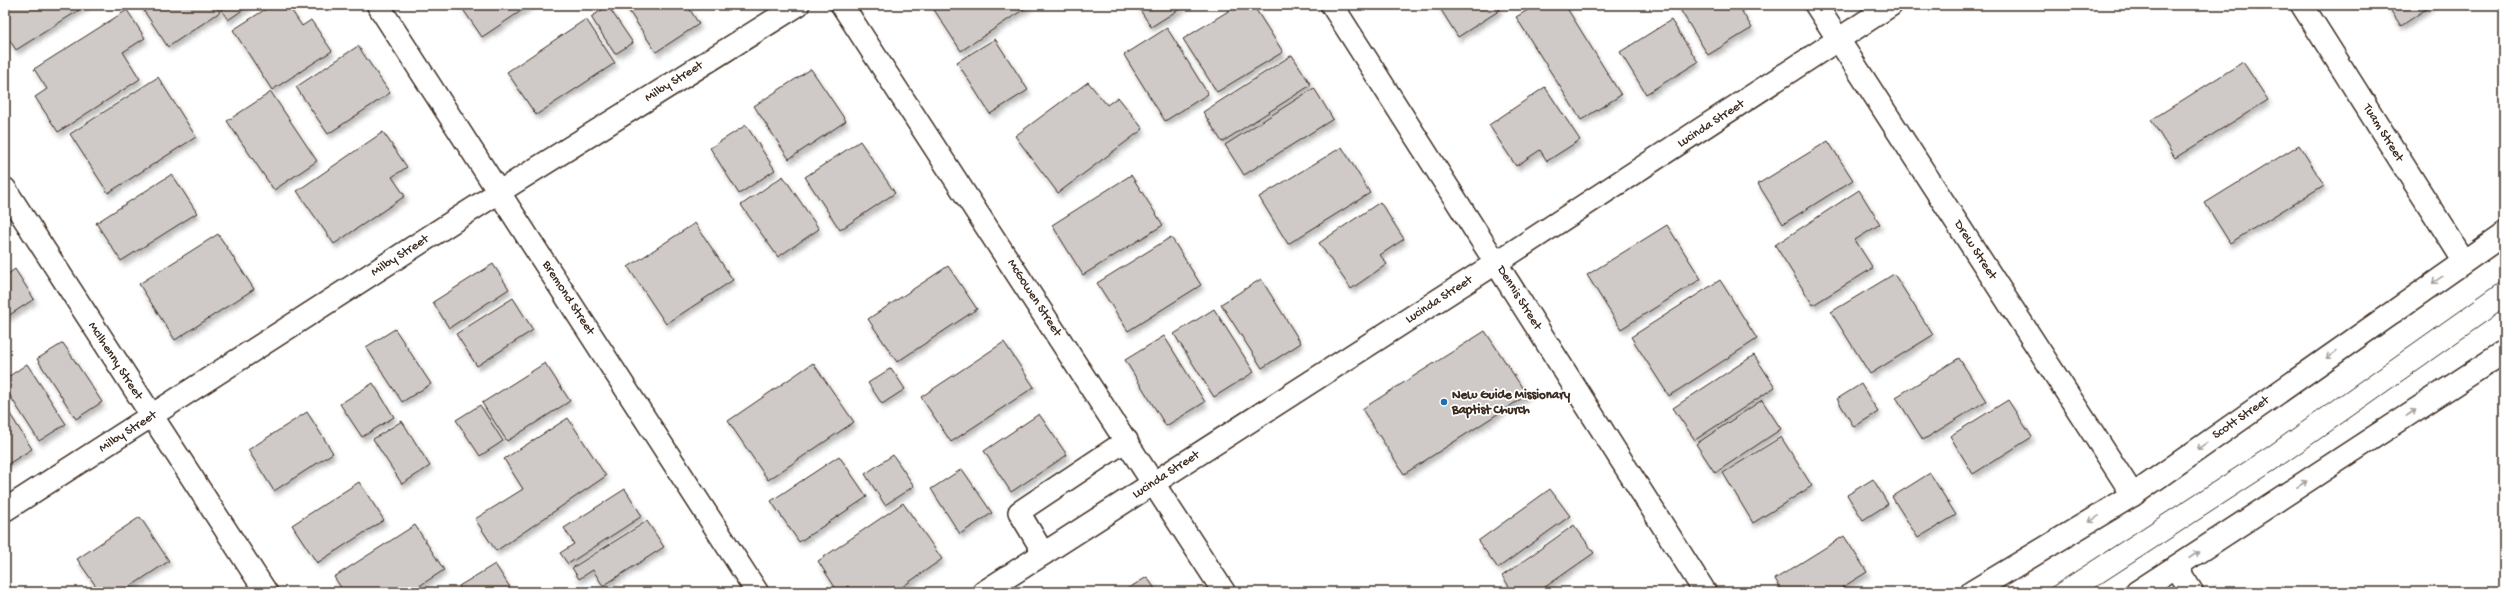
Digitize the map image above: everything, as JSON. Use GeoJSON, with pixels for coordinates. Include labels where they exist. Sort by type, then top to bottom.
{"type":"FeatureCollection","features":[{"type":"Feature","properties":{"kind":"street","name":"Bremond Street"},"geometry":{"type":"LineString","coordinates":[[378,5],[757,592]]}},
{"type":"Feature","properties":{"kind":"street","name":"Milby Street"},"geometry":{"type":"LineString","coordinates":[[5,510],[499,192],[798,5]]}},
{"type":"Feature","properties":{"kind":"street","name":"McGowen Street"},"geometry":{"type":"LineString","coordinates":[[842,5],[1224,592]]}},
{"type":"Feature","properties":{"kind":"street","name":"Dennis Street"},"geometry":{"type":"LineString","coordinates":[[1332,5],[1706,592]]}},
{"type":"Feature","properties":{"kind":"street","name":"Drew Street"},"geometry":{"type":"LineString","coordinates":[[1816,5],[2133,495]]}},
{"type":"Feature","properties":{"kind":"street","name":"Lucinda Street"},"geometry":{"type":"LineString","coordinates":[[984,592],[1496,263],[1891,5]]}},
{"type":"Feature","properties":{"kind":"street","name":"Tuam Street"},"geometry":{"type":"LineString","coordinates":[[2302,5],[2464,261]]}},
{"type":"Feature","properties":{"kind":"street","name":"McIlhenny Street"},"geometry":{"type":"LineString","coordinates":[[5,189],[151,417],[266,592]]}},
{"type":"Feature","properties":{"kind":"street","name":"Scott Street"},"geometry":{"type":"LineString","coordinates":[[1972,592],[2133,495],[2504,234]]}},
{"type":"Feature","properties":{"kind":"street"},"geometry":{"type":"LineString","coordinates":[[2137,592],[2504,352]]}},
{"type":"Feature","properties":{"kind":"street"},"geometry":{"type":"LineString","coordinates":[[2176,567],[2192,592]]}},
{"type":"Feature","properties":{"kind":"lane"},"geometry":{"type":"LineString","coordinates":[[1044,554],[1019,512],[1126,440]]}},
{"type":"Feature","properties":{"kind":"shaded area"},"geometry":{"type":"Polygon","coordinates":[[[2216,583],[2221,592],[2202,592],[2216,583]]]}},
{"type":"Feature","properties":{"kind":"building"},"geometry":{"type":"Polygon","coordinates":[[[5,5],[87,5],[16,50],[5,33],[5,5]]]}},
{"type":"Feature","properties":{"kind":"building"},"geometry":{"type":"Polygon","coordinates":[[[140,5],[215,5],[220,12],[168,47],[140,5]]]}},
{"type":"Feature","properties":{"kind":"building"},"geometry":{"type":"Polygon","coordinates":[[[218,5],[250,5],[228,20],[218,5]]]}},
{"type":"Feature","properties":{"kind":"building"},"geometry":{"type":"Polygon","coordinates":[[[272,5],[288,5],[302,26],[311,20],[332,51],[272,90],[233,30],[272,5]]]}},
{"type":"Feature","properties":{"kind":"building"},"geometry":{"type":"Polygon","coordinates":[[[460,5],[530,5],[482,37],[460,5]]]}},
{"type":"Feature","properties":{"kind":"building"},"geometry":{"type":"Polygon","coordinates":[[[625,5],[687,5],[699,24],[656,52],[625,5]]]}},
{"type":"Feature","properties":{"kind":"building"},"geometry":{"type":"Polygon","coordinates":[[[931,5],[1030,5],[961,51],[931,5]]]}},
{"type":"Feature","properties":{"kind":"building"},"geometry":{"type":"Polygon","coordinates":[[[1137,5],[1186,5],[1151,27],[1137,5]]]}},
{"type":"Feature","properties":{"kind":"building"},"geometry":{"type":"Polygon","coordinates":[[[1238,5],[1253,5],[1283,52],[1217,92],[1183,39],[1238,5]]]}},
{"type":"Feature","properties":{"kind":"building"},"geometry":{"type":"Polygon","coordinates":[[[1438,5],[1497,5],[1500,10],[1458,37],[1438,5]]]}},
{"type":"Feature","properties":{"kind":"building"},"geometry":{"type":"Polygon","coordinates":[[[1536,5],[1565,5],[1621,95],[1581,120],[1516,17],[1536,5]]]}},
{"type":"Feature","properties":{"kind":"building"},"geometry":{"type":"Polygon","coordinates":[[[1738,5],[1752,28],[1708,55],[1678,6],[1738,5]]]}},
{"type":"Feature","properties":{"kind":"building"},"geometry":{"type":"Polygon","coordinates":[[[2387,5],[2432,5],[2401,26],[2387,5]]]}},
{"type":"Feature","properties":{"kind":"building"},"geometry":{"type":"Polygon","coordinates":[[[608,6],[633,43],[615,54],[591,17],[608,6]]]}},
{"type":"Feature","properties":{"kind":"building"},"geometry":{"type":"Polygon","coordinates":[[[127,10],[145,38],[123,52],[140,79],[58,132],[35,97],[47,89],[34,69],[127,10]]]}},
{"type":"Feature","properties":{"kind":"building"},"geometry":{"type":"Polygon","coordinates":[[[586,19],[615,63],[536,115],[507,72],[586,19]]]}},
{"type":"Feature","properties":{"kind":"building"},"geometry":{"type":"Polygon","coordinates":[[[1671,20],[1698,62],[1646,94],[1620,52],[1671,20]]]}},
{"type":"Feature","properties":{"kind":"building"},"geometry":{"type":"Polygon","coordinates":[[[1167,28],[1208,94],[1165,121],[1124,55],[1167,28]]]}},
{"type":"Feature","properties":{"kind":"building"},"geometry":{"type":"Polygon","coordinates":[[[995,39],[1028,90],[990,114],[957,62],[995,39]]]}},
{"type":"Feature","properties":{"kind":"building"},"geometry":{"type":"Polygon","coordinates":[[[358,46],[390,93],[328,134],[296,87],[358,46]]]}},
{"type":"Feature","properties":{"kind":"building"},"geometry":{"type":"Polygon","coordinates":[[[1292,55],[1311,85],[1222,142],[1203,112],[1292,55]]]}},
{"type":"Feature","properties":{"kind":"building"},"geometry":{"type":"Polygon","coordinates":[[[2243,62],[2268,100],[2175,158],[2151,120],[2243,62]]]}},
{"type":"Feature","properties":{"kind":"building"},"geometry":{"type":"Polygon","coordinates":[[[811,69],[846,121],[789,159],[754,106],[811,69]]]}},
{"type":"Feature","properties":{"kind":"building"},"geometry":{"type":"Polygon","coordinates":[[[158,77],[196,137],[108,193],[70,134],[158,77]]]}},
{"type":"Feature","properties":{"kind":"building"},"geometry":{"type":"Polygon","coordinates":[[[1088,82],[1107,105],[1118,97],[1143,129],[1058,193],[1015,136],[1088,82]]]}},
{"type":"Feature","properties":{"kind":"building"},"geometry":{"type":"Polygon","coordinates":[[[1545,87],[1580,140],[1547,161],[1540,150],[1516,166],[1489,125],[1545,87]]]}},
{"type":"Feature","properties":{"kind":"building"},"geometry":{"type":"Polygon","coordinates":[[[1314,88],[1333,119],[1244,175],[1225,145],[1314,88]]]}},
{"type":"Feature","properties":{"kind":"building"},"geometry":{"type":"Polygon","coordinates":[[[271,92],[317,161],[274,190],[227,121],[271,92]]]}},
{"type":"Feature","properties":{"kind":"building"},"geometry":{"type":"Polygon","coordinates":[[[746,125],[775,170],[739,194],[710,148],[746,125]]]}},
{"type":"Feature","properties":{"kind":"building"},"geometry":{"type":"Polygon","coordinates":[[[383,132],[407,167],[392,177],[405,196],[334,244],[297,191],[383,132]]]}},
{"type":"Feature","properties":{"kind":"building"},"geometry":{"type":"Polygon","coordinates":[[[860,141],[895,193],[840,230],[805,177],[860,141]]]}},
{"type":"Feature","properties":{"kind":"building"},"geometry":{"type":"Polygon","coordinates":[[[1828,141],[1853,180],[1783,224],[1758,184],[1828,141]]]}},
{"type":"Feature","properties":{"kind":"building"},"geometry":{"type":"Polygon","coordinates":[[[2299,145],[2324,185],[2230,243],[2205,203],[2299,145]]]}},
{"type":"Feature","properties":{"kind":"building"},"geometry":{"type":"Polygon","coordinates":[[[1342,147],[1370,193],[1288,244],[1259,197],[1342,147]]]}},
{"type":"Feature","properties":{"kind":"building"},"geometry":{"type":"Polygon","coordinates":[[[172,174],[197,213],[121,261],[96,223],[172,174]]]}},
{"type":"Feature","properties":{"kind":"building"},"geometry":{"type":"Polygon","coordinates":[[[1131,175],[1163,225],[1083,275],[1052,225],[1131,175]]]}},
{"type":"Feature","properties":{"kind":"building"},"geometry":{"type":"Polygon","coordinates":[[[783,176],[819,229],[778,257],[741,205],[783,176]]]}},
{"type":"Feature","properties":{"kind":"building"},"geometry":{"type":"Polygon","coordinates":[[[1859,190],[1880,224],[1855,240],[1873,268],[1813,305],[1775,245],[1859,190]]]}},
{"type":"Feature","properties":{"kind":"building"},"geometry":{"type":"Polygon","coordinates":[[[1380,202],[1404,239],[1380,255],[1387,264],[1351,289],[1319,243],[1380,202]]]}},
{"type":"Feature","properties":{"kind":"building"},"geometry":{"type":"Polygon","coordinates":[[[695,223],[733,280],[666,324],[628,267],[695,223]]]}},
{"type":"Feature","properties":{"kind":"building"},"geometry":{"type":"Polygon","coordinates":[[[1667,225],[1701,279],[1621,329],[1587,275],[1667,225]]]}},
{"type":"Feature","properties":{"kind":"building"},"geometry":{"type":"Polygon","coordinates":[[[218,234],[254,289],[175,340],[139,284],[218,234]]]}},
{"type":"Feature","properties":{"kind":"building"},"geometry":{"type":"Polygon","coordinates":[[[1171,237],[1201,285],[1128,331],[1097,283],[1171,237]]]}},
{"type":"Feature","properties":{"kind":"building"},"geometry":{"type":"Polygon","coordinates":[[[493,264],[509,289],[449,328],[433,302],[493,264]]]}},
{"type":"Feature","properties":{"kind":"building"},"geometry":{"type":"Polygon","coordinates":[[[948,266],[977,309],[897,362],[868,319],[948,266]]]}},
{"type":"Feature","properties":{"kind":"building"},"geometry":{"type":"Polygon","coordinates":[[[15,269],[34,299],[5,318],[5,276],[15,269]]]}},
{"type":"Feature","properties":{"kind":"building"},"geometry":{"type":"Polygon","coordinates":[[[1894,274],[1933,335],[1870,374],[1831,312],[1894,274]]]}},
{"type":"Feature","properties":{"kind":"building"},"geometry":{"type":"Polygon","coordinates":[[[1261,279],[1301,343],[1262,368],[1221,304],[1261,279]]]}},
{"type":"Feature","properties":{"kind":"building"},"geometry":{"type":"Polygon","coordinates":[[[1720,280],[1757,339],[1669,396],[1631,337],[1720,280]]]}},
{"type":"Feature","properties":{"kind":"building"},"geometry":{"type":"Polygon","coordinates":[[[513,298],[533,330],[477,366],[456,334],[513,298]]]}},
{"type":"Feature","properties":{"kind":"building"},"geometry":{"type":"Polygon","coordinates":[[[1214,309],[1254,372],[1214,397],[1174,334],[1214,309]]]}},
{"type":"Feature","properties":{"kind":"building"},"geometry":{"type":"Polygon","coordinates":[[[395,329],[431,384],[402,402],[366,347],[395,329]]]}},
{"type":"Feature","properties":{"kind":"building","name":"New Guide Missionary Baptist Church"},"geometry":{"type":"Polygon","coordinates":[[[1485,331],[1527,395],[1404,474],[1362,409],[1485,331]]]}},
{"type":"Feature","properties":{"kind":"building"},"geometry":{"type":"Polygon","coordinates":[[[1164,336],[1205,402],[1166,426],[1125,360],[1164,336]]]}},
{"type":"Feature","properties":{"kind":"building"},"geometry":{"type":"Polygon","coordinates":[[[1004,342],[1034,387],[951,442],[921,397],[1004,342]]]}},
{"type":"Feature","properties":{"kind":"building"},"geometry":{"type":"Polygon","coordinates":[[[63,343],[102,402],[76,419],[37,359],[63,343]]]}},
{"type":"Feature","properties":{"kind":"building"},"geometry":{"type":"Polygon","coordinates":[[[1754,355],[1775,387],[1695,440],[1673,408],[1754,355]]]}},
{"type":"Feature","properties":{"kind":"building"},"geometry":{"type":"Polygon","coordinates":[[[1959,358],[1986,401],[1923,440],[1896,397],[1959,358]]]}},
{"type":"Feature","properties":{"kind":"building"},"geometry":{"type":"Polygon","coordinates":[[[545,363],[570,401],[507,441],[482,403],[545,363]]]}},
{"type":"Feature","properties":{"kind":"building"},"geometry":{"type":"Polygon","coordinates":[[[813,363],[854,422],[768,480],[728,421],[813,363]]]}},
{"type":"Feature","properties":{"kind":"building"},"geometry":{"type":"Polygon","coordinates":[[[27,364],[66,424],[39,441],[5,388],[5,379],[27,364]]]}},
{"type":"Feature","properties":{"kind":"building"},"geometry":{"type":"Polygon","coordinates":[[[891,368],[905,389],[882,404],[868,383],[891,368]]]}},
{"type":"Feature","properties":{"kind":"building"},"geometry":{"type":"Polygon","coordinates":[[[373,383],[394,417],[362,437],[340,404],[373,383]]]}},
{"type":"Feature","properties":{"kind":"building"},"geometry":{"type":"Polygon","coordinates":[[[1861,384],[1878,412],[1854,427],[1837,399],[1861,384]]]}},
{"type":"Feature","properties":{"kind":"building"},"geometry":{"type":"Polygon","coordinates":[[[1762,400],[1781,429],[1715,473],[1696,444],[1762,400]]]}},
{"type":"Feature","properties":{"kind":"building"},"geometry":{"type":"Polygon","coordinates":[[[2008,400],[2032,437],[1973,474],[1950,436],[2008,400]]]}},
{"type":"Feature","properties":{"kind":"building"},"geometry":{"type":"Polygon","coordinates":[[[480,405],[503,441],[480,456],[456,420],[480,405]]]}},
{"type":"Feature","properties":{"kind":"building"},"geometry":{"type":"Polygon","coordinates":[[[5,406],[32,449],[5,466],[5,406]]]}},
{"type":"Feature","properties":{"kind":"building"},"geometry":{"type":"Polygon","coordinates":[[[307,412],[333,453],[274,491],[248,450],[307,412]]]}},
{"type":"Feature","properties":{"kind":"building"},"geometry":{"type":"Polygon","coordinates":[[[1039,414],[1067,455],[1011,492],[984,451],[1039,414]]]}},
{"type":"Feature","properties":{"kind":"building"},"geometry":{"type":"Polygon","coordinates":[[[568,418],[606,476],[496,551],[475,519],[523,489],[504,459],[568,418]]]}},
{"type":"Feature","properties":{"kind":"building"},"geometry":{"type":"Polygon","coordinates":[[[402,421],[430,466],[402,484],[373,439],[402,421]]]}},
{"type":"Feature","properties":{"kind":"building"},"geometry":{"type":"Polygon","coordinates":[[[1781,437],[1812,486],[1753,523],[1723,473],[1781,437]]]}},
{"type":"Feature","properties":{"kind":"building"},"geometry":{"type":"Polygon","coordinates":[[[893,455],[914,486],[885,505],[865,474],[893,455]]]}},
{"type":"Feature","properties":{"kind":"building"},"geometry":{"type":"Polygon","coordinates":[[[839,456],[867,497],[799,542],[771,501],[839,456]]]}},
{"type":"Feature","properties":{"kind":"building"},"geometry":{"type":"Polygon","coordinates":[[[962,469],[992,513],[960,534],[931,489],[962,469]]]}},
{"type":"Feature","properties":{"kind":"building"},"geometry":{"type":"Polygon","coordinates":[[[1930,473],[1956,515],[1918,538],[1892,497],[1930,473]]]}},
{"type":"Feature","properties":{"kind":"building"},"geometry":{"type":"Polygon","coordinates":[[[1873,479],[1888,504],[1863,520],[1847,495],[1873,479]]]}},
{"type":"Feature","properties":{"kind":"building"},"geometry":{"type":"Polygon","coordinates":[[[359,482],[384,520],[317,563],[292,525],[359,482]]]}},
{"type":"Feature","properties":{"kind":"building"},"geometry":{"type":"Polygon","coordinates":[[[625,489],[642,516],[568,564],[560,553],[574,544],[564,528],[625,489]]]}},
{"type":"Feature","properties":{"kind":"building"},"geometry":{"type":"Polygon","coordinates":[[[1550,489],[1570,516],[1498,568],[1478,541],[1550,489]]]}},
{"type":"Feature","properties":{"kind":"building"},"geometry":{"type":"Polygon","coordinates":[[[903,503],[942,559],[895,592],[852,592],[848,586],[838,592],[818,561],[903,503]]]}},
{"type":"Feature","properties":{"kind":"building"},"geometry":{"type":"Polygon","coordinates":[[[140,517],[169,561],[122,592],[100,592],[77,559],[140,517]]]}},
{"type":"Feature","properties":{"kind":"building"},"geometry":{"type":"Polygon","coordinates":[[[647,521],[664,547],[603,586],[593,570],[579,579],[572,568],[647,521]]]}},
{"type":"Feature","properties":{"kind":"building"},"geometry":{"type":"Polygon","coordinates":[[[415,525],[444,570],[410,592],[344,592],[334,577],[415,525]]]}},
{"type":"Feature","properties":{"kind":"building"},"geometry":{"type":"Polygon","coordinates":[[[1574,525],[1594,553],[1538,592],[1513,592],[1502,576],[1574,525]]]}},
{"type":"Feature","properties":{"kind":"building"},"geometry":{"type":"Polygon","coordinates":[[[1844,536],[1867,572],[1835,592],[1783,592],[1775,579],[1844,536]]]}},
{"type":"Feature","properties":{"kind":"building"},"geometry":{"type":"Polygon","coordinates":[[[495,564],[513,592],[462,592],[459,586],[495,564]]]}},
{"type":"Feature","properties":{"kind":"building"},"geometry":{"type":"Polygon","coordinates":[[[1147,577],[1157,592],[1122,592],[1147,577]]]}},
{"type":"Feature","properties":{"kind":"tram line"},"geometry":{"type":"LineString","coordinates":[[2044,592],[2266,448],[2504,279]]}},
{"type":"Feature","properties":{"kind":"tram line"},"geometry":{"type":"LineString","coordinates":[[2088,592],[2280,467],[2504,309]]}},
{"type":"Feature","properties":{"kind":"place","name":"New Guide Missionary Baptist Church"},"geometry":{"type":"Point","coordinates":[1444,402]}}]}
